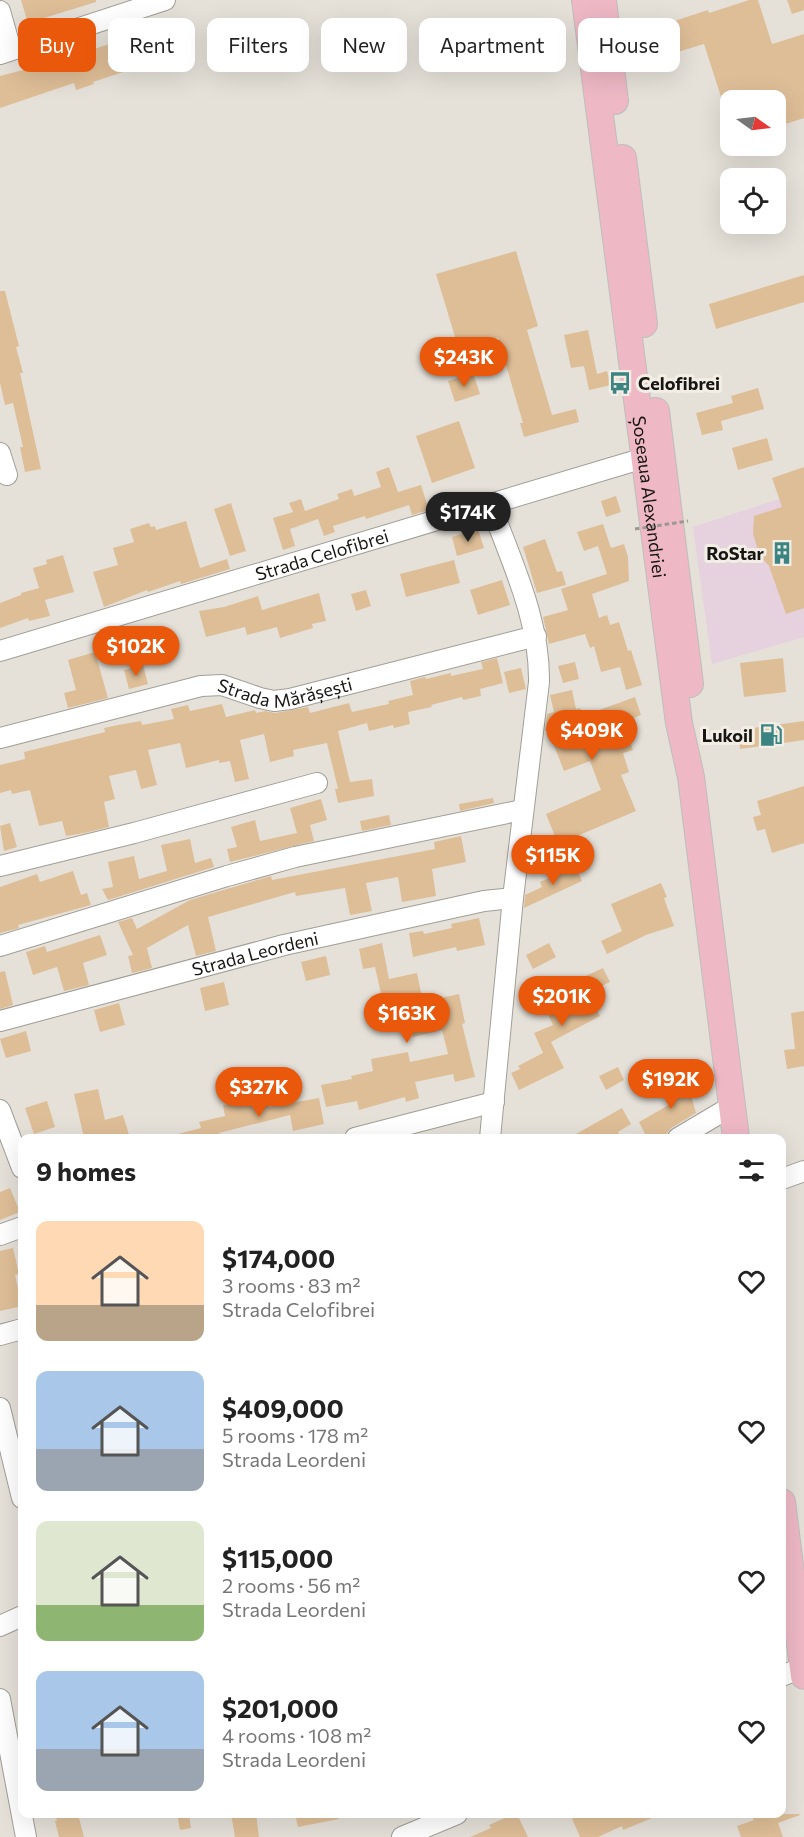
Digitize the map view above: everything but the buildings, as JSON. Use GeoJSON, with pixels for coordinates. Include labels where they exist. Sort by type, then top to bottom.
{"type":"FeatureCollection","features":[{"type":"Feature","properties":{"kind":"main road","name":"Șoseaua Alexandriei"},"geometry":{"type":"LineString","coordinates":[[585,0],[679,723],[691,777],[736,1134]]}},
{"type":"Feature","properties":{"kind":"main road","name":"Șoseaua Alexandriei"},"geometry":{"type":"LineString","coordinates":[[603,0],[686,639],[694,720],[691,777]]}},
{"type":"Feature","properties":{"kind":"main road"},"geometry":{"type":"LineString","coordinates":[[786,1551],[796,1673]]}},
{"type":"Feature","properties":{"kind":"street"},"geometry":{"type":"LineString","coordinates":[[0,11],[6,52],[165,0]]}},
{"type":"Feature","properties":{"kind":"street"},"geometry":{"type":"LineString","coordinates":[[0,453],[7,476]]}},
{"type":"Feature","properties":{"kind":"street","name":"Strada Celofibrei"},"geometry":{"type":"LineString","coordinates":[[0,651],[644,458]]}},
{"type":"Feature","properties":{"kind":"street"},"geometry":{"type":"LineString","coordinates":[[490,503],[531,615],[539,658],[539,682],[522,810],[490,1134]]}},
{"type":"Feature","properties":{"kind":"street","name":"Strada Mărășești"},"geometry":{"type":"LineString","coordinates":[[0,738],[201,686],[222,685],[274,701],[290,699],[536,636]]}},
{"type":"Feature","properties":{"kind":"street"},"geometry":{"type":"LineString","coordinates":[[0,866],[146,830],[317,783]]}},
{"type":"Feature","properties":{"kind":"street"},"geometry":{"type":"LineString","coordinates":[[0,946],[295,857],[522,810]]}},
{"type":"Feature","properties":{"kind":"street","name":"Strada Leordeni"},"geometry":{"type":"LineString","coordinates":[[0,1021],[284,945],[484,901],[513,898]]}},
{"type":"Feature","properties":{"kind":"street"},"geometry":{"type":"LineString","coordinates":[[370,1134],[494,1102]]}},
{"type":"Feature","properties":{"kind":"street"},"geometry":{"type":"LineString","coordinates":[[685,1134],[732,1106]]}},
{"type":"Feature","properties":{"kind":"street"},"geometry":{"type":"LineString","coordinates":[[0,1110],[18,1157]]}},
{"type":"Feature","properties":{"kind":"street"},"geometry":{"type":"LineString","coordinates":[[786,1178],[804,1171]]}},
{"type":"Feature","properties":{"kind":"street"},"geometry":{"type":"LineString","coordinates":[[0,1235],[18,1228]]}},
{"type":"Feature","properties":{"kind":"street"},"geometry":{"type":"LineString","coordinates":[[0,1335],[18,1330]]}},
{"type":"Feature","properties":{"kind":"street"},"geometry":{"type":"LineString","coordinates":[[0,1408],[5,1453],[18,1487]]}},
{"type":"Feature","properties":{"kind":"street"},"geometry":{"type":"LineString","coordinates":[[0,1626],[18,1618]]}},
{"type":"Feature","properties":{"kind":"street"},"geometry":{"type":"LineString","coordinates":[[0,1699],[18,1795]]}},
{"type":"Feature","properties":{"kind":"street"},"geometry":{"type":"LineString","coordinates":[[22,1818],[26,1837]]}},
{"type":"Feature","properties":{"kind":"street"},"geometry":{"type":"LineString","coordinates":[[402,1837],[422,1821],[437,1818]]}},
{"type":"Feature","properties":{"kind":"path"},"geometry":{"type":"LineString","coordinates":[[635,529],[688,521]]}},
{"type":"Feature","properties":{"kind":"shaded area"},"geometry":{"type":"Polygon","coordinates":[[[804,491],[804,637],[712,664],[693,527],[804,491]]]}},
{"type":"Feature","properties":{"kind":"place","name":"Celofibrei"},"geometry":{"type":"Point","coordinates":[620,383]}},
{"type":"Feature","properties":{"kind":"place","name":"RoStar"},"geometry":{"type":"Point","coordinates":[782,553]}},
{"type":"Feature","properties":{"kind":"place","name":"Lukoil"},"geometry":{"type":"Point","coordinates":[771,735]}}]}
